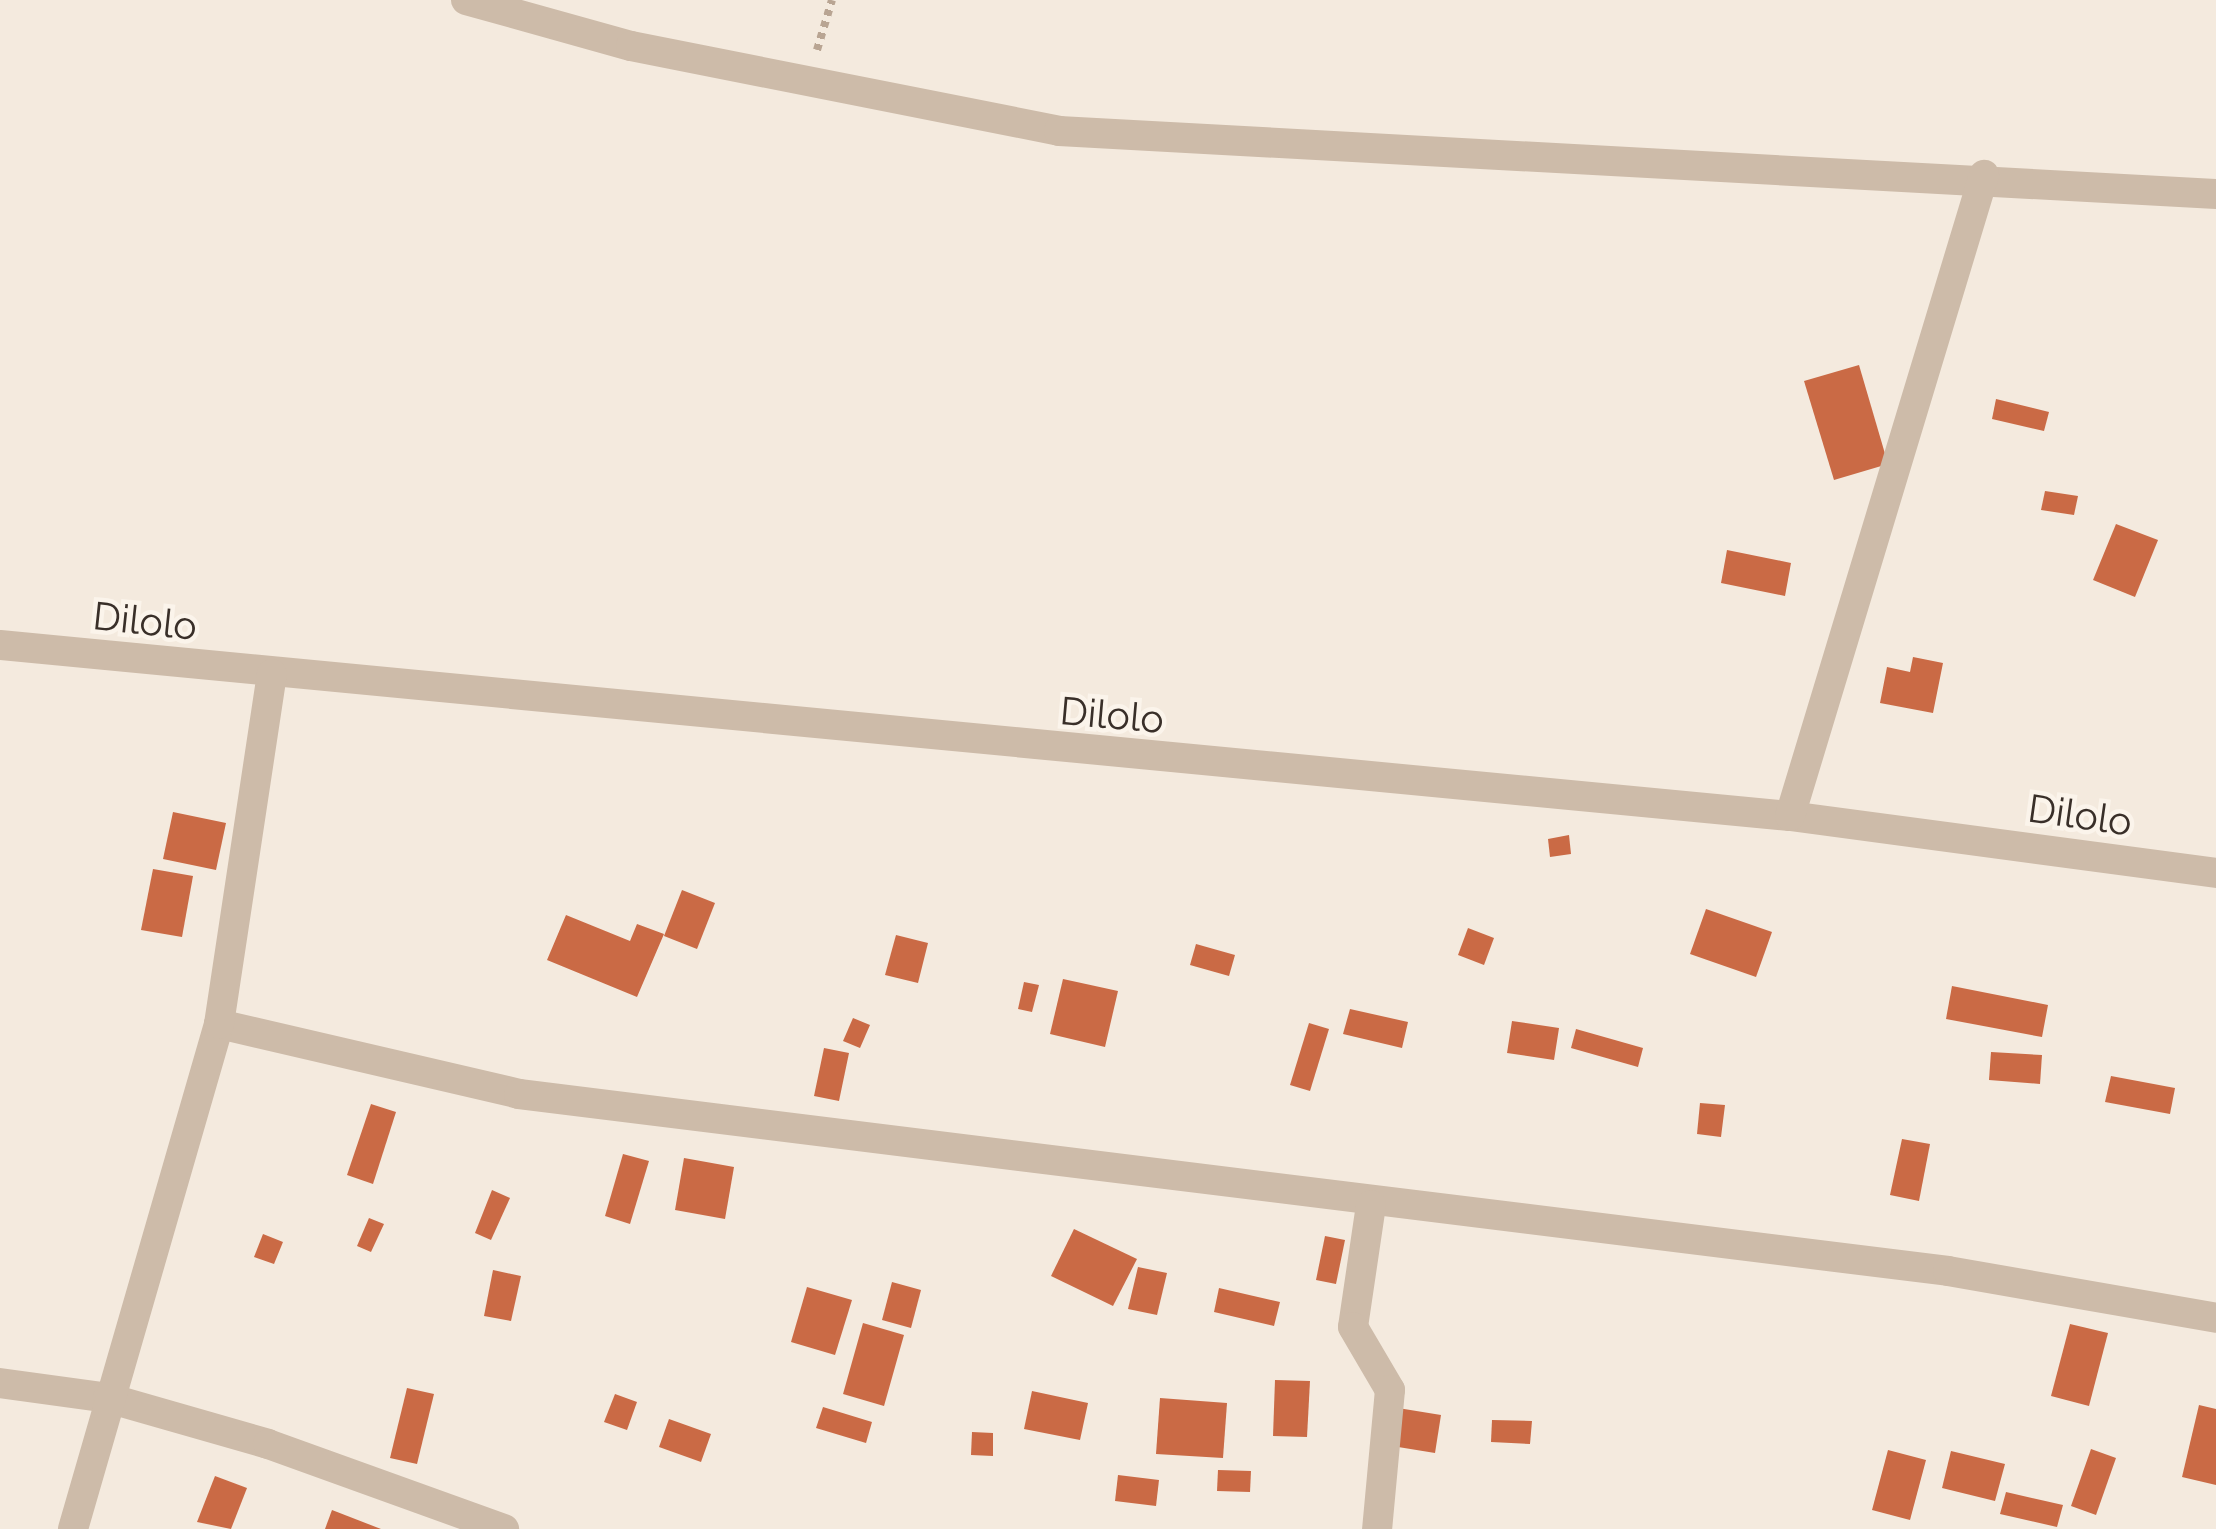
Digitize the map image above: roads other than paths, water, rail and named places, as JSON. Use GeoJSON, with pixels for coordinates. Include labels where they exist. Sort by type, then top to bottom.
{"type":"FeatureCollection","features":[{"type":"Feature","properties":{"kind":"street"},"geometry":{"type":"LineString","coordinates":[[466,0],[807,81],[1059,131],[1984,176],[2216,194]]}},
{"type":"Feature","properties":{"kind":"street"},"geometry":{"type":"LineString","coordinates":[[1790,816],[1984,176]]}},
{"type":"Feature","properties":{"kind":"street","name":"Dilolo"},"geometry":{"type":"LineString","coordinates":[[0,645],[1790,816],[2216,873]]}},
{"type":"Feature","properties":{"kind":"street"},"geometry":{"type":"LineString","coordinates":[[73,1529],[220,1024],[272,674]]}},
{"type":"Feature","properties":{"kind":"street"},"geometry":{"type":"LineString","coordinates":[[220,1024],[519,1094],[1371,1205],[1948,1271],[2216,1318]]}},
{"type":"Feature","properties":{"kind":"street"},"geometry":{"type":"LineString","coordinates":[[1371,1205],[1353,1327],[1390,1390],[1378,1529]]}},
{"type":"Feature","properties":{"kind":"street"},"geometry":{"type":"LineString","coordinates":[[0,1383],[108,1399],[504,1529]]}}]}
